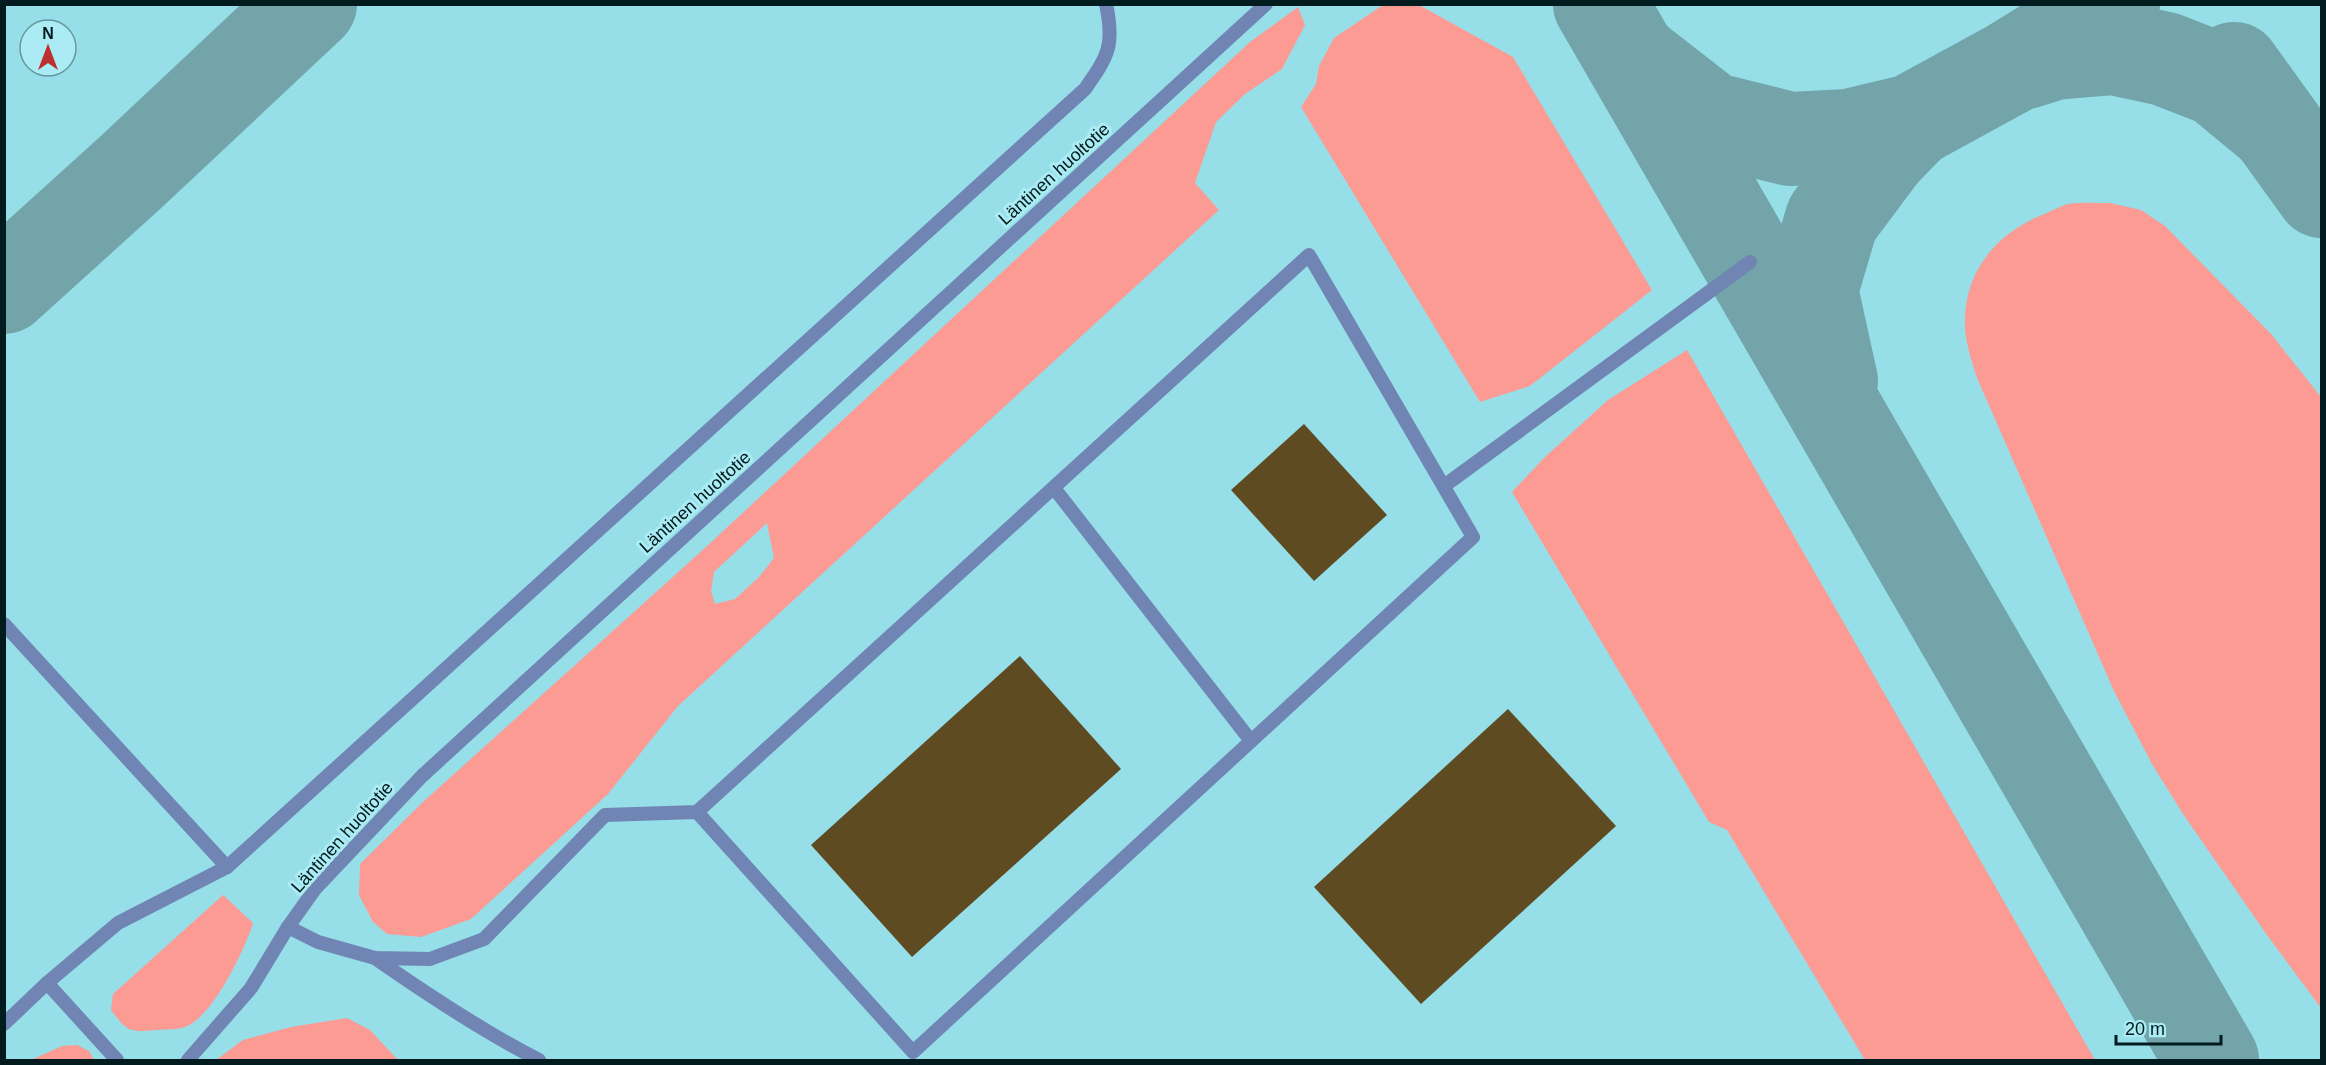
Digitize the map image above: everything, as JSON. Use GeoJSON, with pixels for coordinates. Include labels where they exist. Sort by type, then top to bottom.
{"type":"FeatureCollection","features":[{"type":"Feature","properties":{"kind":"lane"},"geometry":{"type":"LineString","coordinates":[[4,1024],[47,983],[118,923],[227,867],[1085,89],[1106,60],[1111,28],[1106,4]]}},
{"type":"Feature","properties":{"kind":"lane","name":"Läntinen huoltotie"},"geometry":{"type":"LineString","coordinates":[[188,1060],[251,988],[288,927],[315,889],[422,776],[1266,4]]}},
{"type":"Feature","properties":{"kind":"lane"},"geometry":{"type":"LineString","coordinates":[[288,927],[318,942],[375,958],[430,959],[484,939],[605,815],[697,812],[1309,255],[1473,537],[913,1052],[697,812]]}},
{"type":"Feature","properties":{"kind":"lane"},"geometry":{"type":"LineString","coordinates":[[1444,486],[1749,262]]}},
{"type":"Feature","properties":{"kind":"lane"},"geometry":{"type":"LineString","coordinates":[[1054,488],[1251,741]]}},
{"type":"Feature","properties":{"kind":"lane"},"geometry":{"type":"LineString","coordinates":[[4,624],[227,867]]}},
{"type":"Feature","properties":{"kind":"lane"},"geometry":{"type":"LineString","coordinates":[[375,958],[505,1043],[539,1060]]}},
{"type":"Feature","properties":{"kind":"lane"},"geometry":{"type":"LineString","coordinates":[[47,983],[117,1060]]}},
{"type":"Feature","properties":{"kind":"shaded area"},"geometry":{"type":"Polygon","coordinates":[[[5,5],[2321,5],[2321,1060],[5,1060],[5,5]]]}},
{"type":"Feature","properties":{"kind":"shaded area"},"geometry":{"type":"Polygon","coordinates":[[[1383,5],[1419,5],[1513,57],[1652,290],[1530,386],[1480,402],[1301,107],[1316,84],[1319,66],[1334,38],[1383,5]]]}},
{"type":"Feature","properties":{"kind":"shaded area"},"geometry":{"type":"Polygon","coordinates":[[[1298,7],[1305,25],[1282,69],[1245,94],[1216,122],[1195,183],[1219,210],[678,706],[608,794],[471,919],[421,937],[387,934],[373,922],[359,895],[360,864],[423,802],[706,547],[1250,42],[1298,7]],[[767,523],[714,572],[711,591],[715,604],[735,599],[759,577],[774,558],[767,523]]]}},
{"type":"Feature","properties":{"kind":"shaded area"},"geometry":{"type":"Polygon","coordinates":[[[2073,203],[2110,203],[2141,210],[2165,226],[2271,334],[2321,397],[2321,1008],[2183,814],[2152,764],[2114,691],[1977,378],[1970,356],[1965,326],[1967,300],[1979,268],[1989,253],[2014,230],[2060,207],[2073,203]]]}},
{"type":"Feature","properties":{"kind":"shaded area"},"geometry":{"type":"Polygon","coordinates":[[[1687,350],[2095,1060],[1865,1060],[1727,830],[1709,822],[1512,492],[1545,457],[1608,400],[1687,350]]]}},
{"type":"Feature","properties":{"kind":"shaded area"},"geometry":{"type":"Polygon","coordinates":[[[223,895],[253,923],[243,949],[217,997],[196,1021],[185,1027],[135,1031],[126,1027],[111,1010],[113,994],[223,895]]]}},
{"type":"Feature","properties":{"kind":"shaded area"},"geometry":{"type":"Polygon","coordinates":[[[347,1018],[370,1030],[398,1060],[216,1060],[243,1040],[291,1027],[347,1018]]]}},
{"type":"Feature","properties":{"kind":"shaded area"},"geometry":{"type":"Polygon","coordinates":[[[77,1045],[89,1051],[94,1060],[31,1060],[62,1046],[77,1045]]]}},
{"type":"Feature","properties":{"kind":"building"},"geometry":{"type":"Polygon","coordinates":[[[1304,424],[1387,515],[1314,581],[1231,490],[1304,424]]]}},
{"type":"Feature","properties":{"kind":"building"},"geometry":{"type":"Polygon","coordinates":[[[1020,656],[1121,769],[912,957],[811,845],[1020,656]]]}},
{"type":"Feature","properties":{"kind":"building"},"geometry":{"type":"Polygon","coordinates":[[[1508,709],[1616,826],[1421,1004],[1314,887],[1508,709]]]}},
{"type":"Feature","properties":{"kind":"taxiway"},"geometry":{"type":"LineString","coordinates":[[4,287],[131,172],[310,4]]}},
{"type":"Feature","properties":{"kind":"taxiway"},"geometry":{"type":"LineString","coordinates":[[1600,4],[2212,1060]]}},
{"type":"Feature","properties":{"kind":"taxiway"},"geometry":{"type":"LineString","coordinates":[[1638,63],[1710,119],[1790,139],[1849,136],[1912,121],[2009,68],[2113,4]]}},
{"type":"Feature","properties":{"kind":"taxiway"},"geometry":{"type":"LineString","coordinates":[[2025,62],[2054,53],[2114,48],[2165,59],[2219,80],[2271,123]]}},
{"type":"Feature","properties":{"kind":"taxiway"},"geometry":{"type":"LineString","coordinates":[[2234,69],[2322,191]]}},
{"type":"Feature","properties":{"kind":"taxiway"},"geometry":{"type":"LineString","coordinates":[[1831,381],[1811,290],[1832,219],[1882,152],[1912,121]]}}]}
